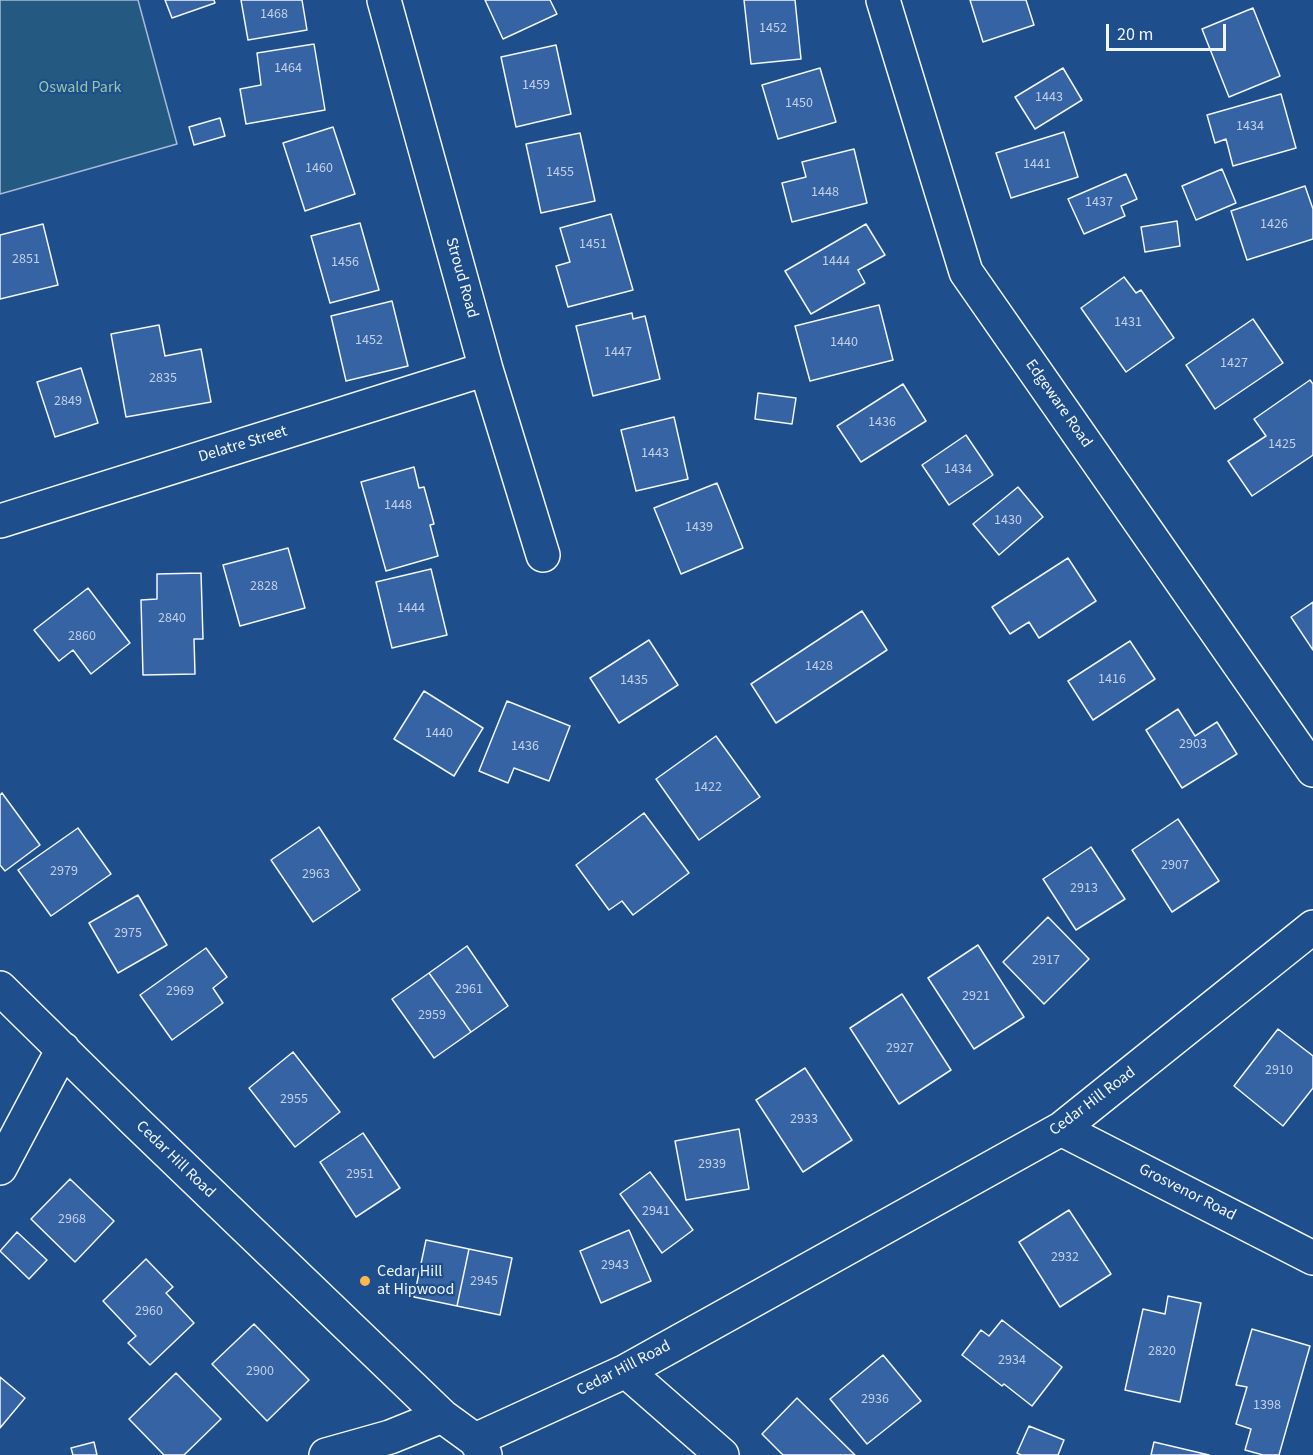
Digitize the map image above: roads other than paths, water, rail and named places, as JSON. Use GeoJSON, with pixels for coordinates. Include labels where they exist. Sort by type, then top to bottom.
{"type":"FeatureCollection","features":[{"type":"Feature","properties":{"kind":"street","name":"Stroud Road"},"geometry":{"type":"LineString","coordinates":[[384,0],[486,369],[543,555]]}},
{"type":"Feature","properties":{"kind":"street","name":"Edgeware Road"},"geometry":{"type":"LineString","coordinates":[[883,0],[966,272],[1313,770]]}},
{"type":"Feature","properties":{"kind":"street","name":"Delatre Street"},"geometry":{"type":"LineString","coordinates":[[0,521],[486,369]]}},
{"type":"Feature","properties":{"kind":"street","name":"Cedar Hill Road"},"geometry":{"type":"LineString","coordinates":[[0,988],[441,1416],[480,1448],[626,1371],[1061,1129],[1313,927]]}},
{"type":"Feature","properties":{"kind":"street"},"geometry":{"type":"LineString","coordinates":[[0,1168],[63,1049]]}},
{"type":"Feature","properties":{"kind":"street","name":"Grosvenor Road"},"geometry":{"type":"LineString","coordinates":[[1061,1129],[1313,1258]]}},
{"type":"Feature","properties":{"kind":"street"},"geometry":{"type":"LineString","coordinates":[[626,1371],[722,1455]]}},
{"type":"Feature","properties":{"kind":"street"},"geometry":{"type":"LineString","coordinates":[[326,1455],[390,1437],[441,1416]]}},
{"type":"Feature","properties":{"kind":"place","name":"Cedar Hill at Hipwood"},"geometry":{"type":"Point","coordinates":[365,1281]}},
{"type":"Feature","properties":{"kind":"park label","name":"Oswald Park"},"geometry":{"type":"Point","coordinates":[80,88]}}]}
